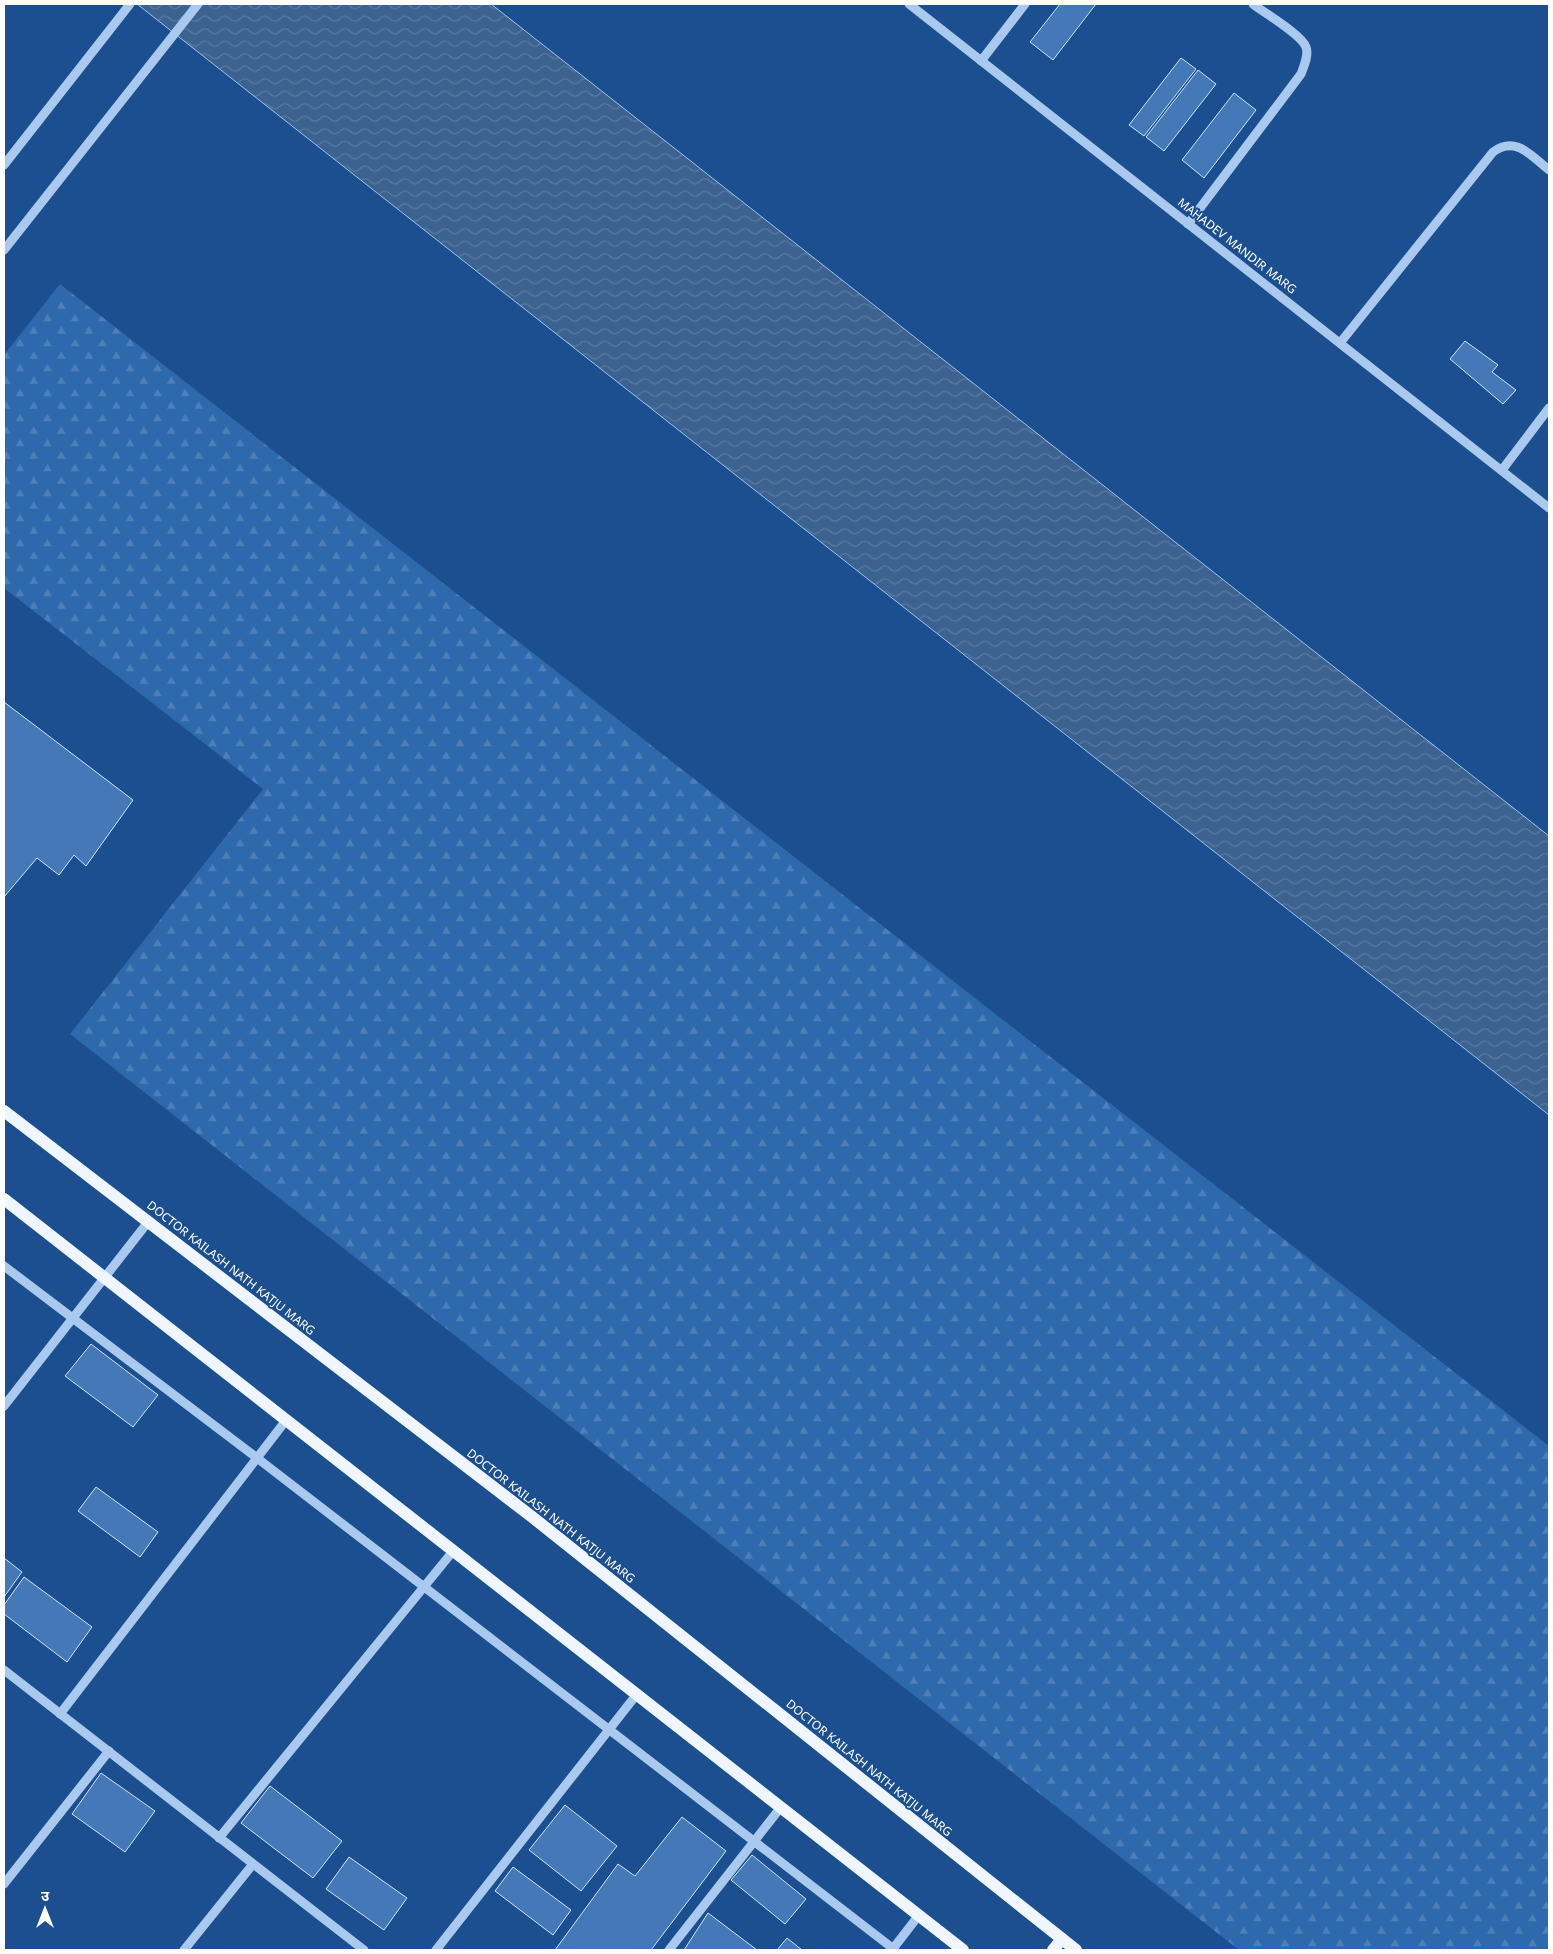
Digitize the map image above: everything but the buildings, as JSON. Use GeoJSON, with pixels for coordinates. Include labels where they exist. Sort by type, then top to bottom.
{"type":"FeatureCollection","features":[{"type":"Feature","properties":{"kind":"main road","name":"DOCTOR KAILASH NATH KATJU MARG"},"geometry":{"type":"LineString","coordinates":[[4,1111],[531,1516],[1076,1950]]}},
{"type":"Feature","properties":{"kind":"main road"},"geometry":{"type":"LineString","coordinates":[[4,1199],[963,1950]]}},
{"type":"Feature","properties":{"kind":"main road"},"geometry":{"type":"LineString","coordinates":[[1053,1950],[1062,1939]]}},
{"type":"Feature","properties":{"kind":"street"},"geometry":{"type":"LineString","coordinates":[[4,165],[130,4]]}},
{"type":"Feature","properties":{"kind":"street"},"geometry":{"type":"LineString","coordinates":[[4,250],[198,4]]}},
{"type":"Feature","properties":{"kind":"street","name":"MAHADEV MANDIR MARG"},"geometry":{"type":"LineString","coordinates":[[909,4],[1549,508]]}},
{"type":"Feature","properties":{"kind":"street"},"geometry":{"type":"LineString","coordinates":[[981,60],[1024,4]]}},
{"type":"Feature","properties":{"kind":"street"},"geometry":{"type":"LineString","coordinates":[[1188,224],[1301,74],[1306,60],[1306,47],[1299,38],[1252,4]]}},
{"type":"Feature","properties":{"kind":"street"},"geometry":{"type":"LineString","coordinates":[[1340,343],[1493,152],[1501,146],[1510,144],[1520,148],[1549,170]]}},
{"type":"Feature","properties":{"kind":"street"},"geometry":{"type":"LineString","coordinates":[[1502,470],[1549,408]]}},
{"type":"Feature","properties":{"kind":"street"},"geometry":{"type":"LineString","coordinates":[[4,1406],[148,1222]]}},
{"type":"Feature","properties":{"kind":"street"},"geometry":{"type":"LineString","coordinates":[[4,1266],[755,1840],[894,1950],[919,1915]]}},
{"type":"Feature","properties":{"kind":"street"},"geometry":{"type":"LineString","coordinates":[[60,1714],[287,1420]]}},
{"type":"Feature","properties":{"kind":"street"},"geometry":{"type":"LineString","coordinates":[[220,1838],[454,1550]]}},
{"type":"Feature","properties":{"kind":"street"},"geometry":{"type":"LineString","coordinates":[[4,1670],[364,1950]]}},
{"type":"Feature","properties":{"kind":"street"},"geometry":{"type":"LineString","coordinates":[[436,1950],[638,1694]]}},
{"type":"Feature","properties":{"kind":"street"},"geometry":{"type":"LineString","coordinates":[[4,1884],[108,1751]]}},
{"type":"Feature","properties":{"kind":"street"},"geometry":{"type":"LineString","coordinates":[[669,1950],[781,1807]]}},
{"type":"Feature","properties":{"kind":"street"},"geometry":{"type":"LineString","coordinates":[[184,1950],[253,1864]]}},
{"type":"Feature","properties":{"kind":"green space"},"geometry":{"type":"Polygon","coordinates":[[[60,284],[1549,1446],[1549,1950],[1239,1950],[70,1034],[263,789],[4,588],[4,355],[60,284]]]}},
{"type":"Feature","properties":{"kind":"water"},"geometry":{"type":"Polygon","coordinates":[[[137,4],[491,4],[1549,836],[1549,1115],[137,4]]]}}]}
